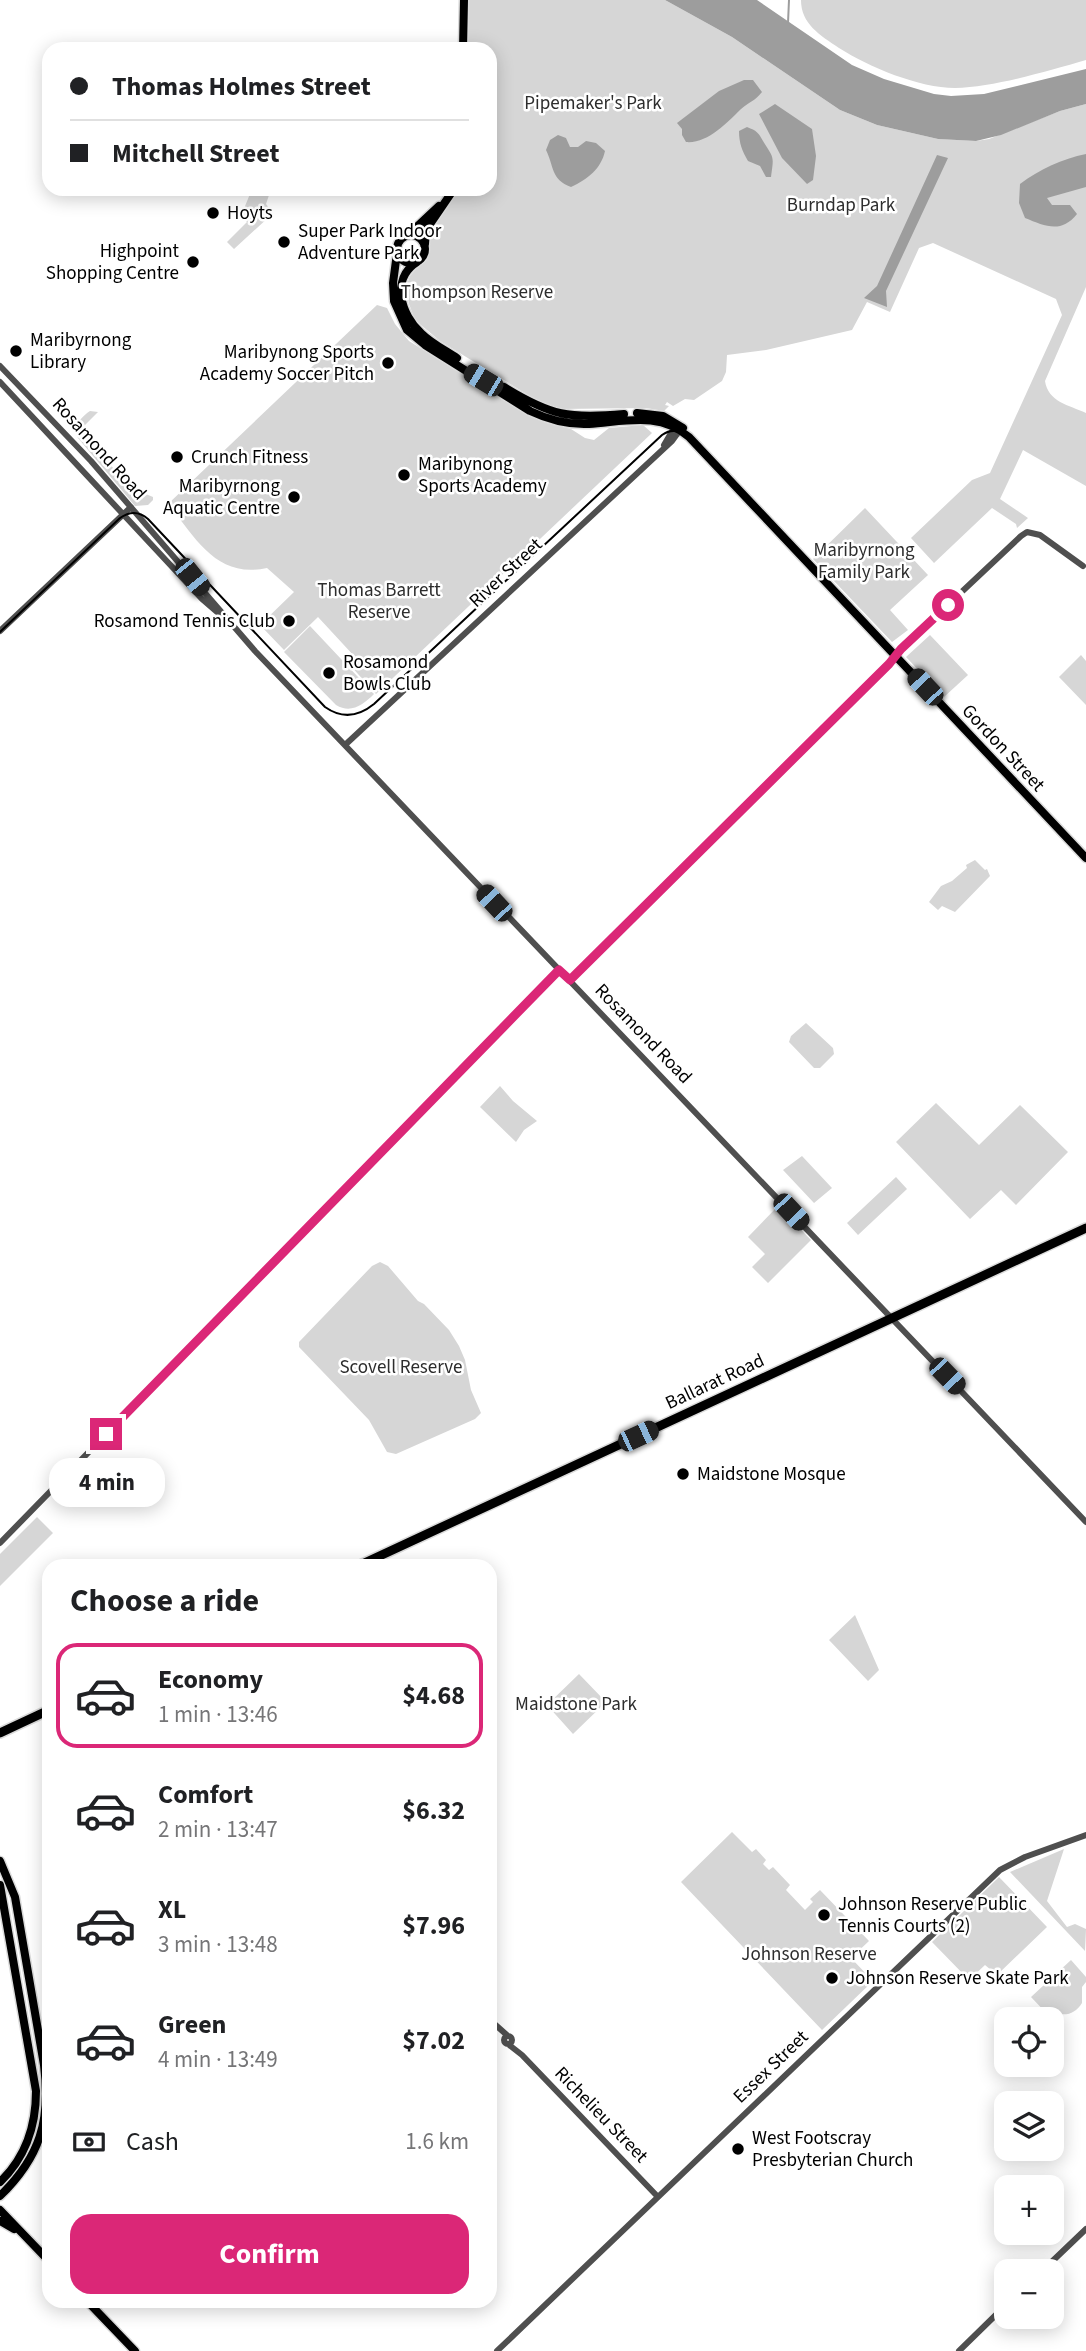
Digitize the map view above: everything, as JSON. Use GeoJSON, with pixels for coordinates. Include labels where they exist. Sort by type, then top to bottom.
{"type":"FeatureCollection","features":[{"type":"Feature","properties":{"kind":"highway","name":"Ballarat Road"},"geometry":{"type":"LineString","coordinates":[[373,1559],[1086,1228]]}},
{"type":"Feature","properties":{"kind":"highway"},"geometry":{"type":"LineString","coordinates":[[0,1733],[42,1713]]}},
{"type":"Feature","properties":{"kind":"main road"},"geometry":{"type":"LineString","coordinates":[[463,42],[464,0]]}},
{"type":"Feature","properties":{"kind":"main road"},"geometry":{"type":"LineString","coordinates":[[446,196],[398,244],[397,253],[405,262],[417,262],[423,257],[426,230],[448,196]]}},
{"type":"Feature","properties":{"kind":"main road"},"geometry":{"type":"LineString","coordinates":[[408,235],[418,237],[425,246]]}},
{"type":"Feature","properties":{"kind":"main road","name":"Gordon Street"},"geometry":{"type":"LineString","coordinates":[[397,253],[393,283],[394,301],[403,323],[418,340],[539,415],[557,421],[588,424],[644,418],[678,427]]}},
{"type":"Feature","properties":{"kind":"main road","name":"Gordon Street"},"geometry":{"type":"LineString","coordinates":[[417,262],[403,278],[401,295],[408,317],[421,334],[458,360],[531,403],[557,414],[580,417],[645,413],[663,416],[678,427],[1086,858]]}},
{"type":"Feature","properties":{"kind":"main road"},"geometry":{"type":"LineString","coordinates":[[580,417],[588,424]]}},
{"type":"Feature","properties":{"kind":"main road"},"geometry":{"type":"LineString","coordinates":[[0,1862],[15,1898],[42,2053]]}},
{"type":"Feature","properties":{"kind":"main road"},"geometry":{"type":"LineString","coordinates":[[0,1885],[36,2091],[35,2113],[29,2136],[13,2168],[0,2182]]}},
{"type":"Feature","properties":{"kind":"main road"},"geometry":{"type":"LineString","coordinates":[[4,1899],[15,1898]]}},
{"type":"Feature","properties":{"kind":"main road"},"geometry":{"type":"LineString","coordinates":[[13,1951],[24,1949]]}},
{"type":"Feature","properties":{"kind":"main road"},"geometry":{"type":"LineString","coordinates":[[23,2008],[34,2006]]}},
{"type":"Feature","properties":{"kind":"main road"},"geometry":{"type":"LineString","coordinates":[[33,2068],[42,2066]]}},
{"type":"Feature","properties":{"kind":"main road"},"geometry":{"type":"LineString","coordinates":[[36,2091],[42,2091]]}},
{"type":"Feature","properties":{"kind":"main road"},"geometry":{"type":"LineString","coordinates":[[0,2196],[24,2170],[37,2147],[42,2129]]}},
{"type":"Feature","properties":{"kind":"main road"},"geometry":{"type":"LineString","coordinates":[[29,2136],[37,2147]]}},
{"type":"Feature","properties":{"kind":"main road"},"geometry":{"type":"LineString","coordinates":[[24,2148],[37,2147]]}},
{"type":"Feature","properties":{"kind":"main road"},"geometry":{"type":"LineString","coordinates":[[0,2210],[42,2254]]}},
{"type":"Feature","properties":{"kind":"main road"},"geometry":{"type":"LineString","coordinates":[[0,2221],[25,2236]]}},
{"type":"Feature","properties":{"kind":"main road"},"geometry":{"type":"LineString","coordinates":[[94,2308],[135,2351]]}},
{"type":"Feature","properties":{"kind":"street","name":"Rosamond Road"},"geometry":{"type":"LineString","coordinates":[[0,366],[81,449],[226,619]]}},
{"type":"Feature","properties":{"kind":"street","name":"Rosamond Road"},"geometry":{"type":"LineString","coordinates":[[0,382],[210,607],[226,619],[1086,1522]]}},
{"type":"Feature","properties":{"kind":"street","name":"River Street"},"geometry":{"type":"LineString","coordinates":[[345,745],[659,452],[678,427]]}},
{"type":"Feature","properties":{"kind":"street"},"geometry":{"type":"LineString","coordinates":[[0,631],[131,506]]}},
{"type":"Feature","properties":{"kind":"street"},"geometry":{"type":"LineString","coordinates":[[134,525],[140,519]]}},
{"type":"Feature","properties":{"kind":"street"},"geometry":{"type":"LineString","coordinates":[[570,980],[901,649],[1027,532],[1040,535],[1083,566]]}},
{"type":"Feature","properties":{"kind":"street"},"geometry":{"type":"LineString","coordinates":[[0,1543],[559,970]]}},
{"type":"Feature","properties":{"kind":"street","name":"Essex Street"},"geometry":{"type":"LineString","coordinates":[[498,2351],[1000,1870],[1025,1857],[1086,1835]]}},
{"type":"Feature","properties":{"kind":"street","name":"Richelieu Street"},"geometry":{"type":"LineString","coordinates":[[497,2028],[658,2197]]}},
{"type":"Feature","properties":{"kind":"street"},"geometry":{"type":"LineString","coordinates":[[1055,2259],[1086,2229]]}},
{"type":"Feature","properties":{"kind":"street"},"geometry":{"type":"LineString","coordinates":[[959,2351],[994,2317]]}},
{"type":"Feature","properties":{"kind":"green space"},"geometry":{"type":"Polygon","coordinates":[[[468,0],[665,0],[732,37],[840,110],[877,125],[938,139],[976,141],[989,139],[1060,111],[1086,104],[1086,287],[1045,381],[1050,394],[1055,398],[1086,413],[1086,486],[1023,450],[1000,499],[1028,518],[1017,528],[1016,524],[992,508],[934,563],[911,538],[972,480],[990,473],[1062,315],[1056,299],[933,243],[919,248],[890,312],[867,302],[852,330],[766,350],[727,355],[726,372],[722,381],[694,400],[685,399],[673,406],[667,402],[665,405],[669,406],[664,411],[646,408],[561,409],[538,401],[440,341],[415,320],[406,287],[410,276],[427,256],[434,228],[453,196],[497,196],[497,42],[466,42],[468,0]]]}},
{"type":"Feature","properties":{"kind":"green space"},"geometry":{"type":"Polygon","coordinates":[[[801,0],[1086,0],[1086,60],[987,85],[955,88],[926,84],[879,69],[839,48],[808,22],[801,0]]]}},
{"type":"Feature","properties":{"kind":"green space"},"geometry":{"type":"Polygon","coordinates":[[[249,196],[269,196],[266,204],[270,216],[234,249],[227,242],[247,222],[241,216],[249,196]]]}},
{"type":"Feature","properties":{"kind":"green space","name":"Maribynong Sports Academy"},"geometry":{"type":"Polygon","coordinates":[[[377,305],[387,308],[395,324],[409,341],[529,416],[571,429],[594,440],[609,428],[643,425],[652,433],[376,694],[349,664],[355,657],[318,617],[284,650],[260,625],[294,592],[267,568],[249,570],[221,562],[198,542],[168,504],[377,305]]]}},
{"type":"Feature","properties":{"kind":"green space"},"geometry":{"type":"Polygon","coordinates":[[[90,411],[98,412],[79,431],[97,450],[100,448],[103,457],[140,497],[143,495],[141,492],[153,497],[148,505],[135,506],[78,438],[78,423],[90,411]]]}},
{"type":"Feature","properties":{"kind":"green space","name":"Maribyrnong Family Park"},"geometry":{"type":"Polygon","coordinates":[[[865,508],[928,575],[890,610],[908,630],[892,642],[813,559],[865,508]]]}},
{"type":"Feature","properties":{"kind":"green space","name":"Rosamond Bowls Club"},"geometry":{"type":"Polygon","coordinates":[[[310,626],[374,694],[366,702],[347,709],[336,705],[284,652],[310,626]]]}},
{"type":"Feature","properties":{"kind":"green space"},"geometry":{"type":"Polygon","coordinates":[[[930,635],[968,675],[944,697],[906,657],[930,635]]]}},
{"type":"Feature","properties":{"kind":"green space"},"geometry":{"type":"Polygon","coordinates":[[[1081,655],[1086,661],[1086,705],[1059,677],[1081,655]]]}},
{"type":"Feature","properties":{"kind":"green space"},"geometry":{"type":"Polygon","coordinates":[[[975,860],[987,869],[990,876],[955,912],[942,906],[938,910],[929,902],[941,886],[952,881],[967,868],[966,865],[975,860]]]}},
{"type":"Feature","properties":{"kind":"green space"},"geometry":{"type":"Polygon","coordinates":[[[806,1023],[833,1048],[834,1054],[820,1068],[814,1068],[789,1042],[791,1036],[806,1023]]]}},
{"type":"Feature","properties":{"kind":"green space"},"geometry":{"type":"Polygon","coordinates":[[[500,1086],[537,1121],[524,1130],[516,1142],[480,1107],[500,1086]]]}},
{"type":"Feature","properties":{"kind":"green space"},"geometry":{"type":"Polygon","coordinates":[[[936,1103],[979,1145],[1020,1105],[1068,1152],[1016,1205],[1001,1190],[970,1219],[896,1142],[936,1103]]]}},
{"type":"Feature","properties":{"kind":"green space"},"geometry":{"type":"Polygon","coordinates":[[[802,1156],[832,1188],[814,1203],[783,1170],[802,1156]]]}},
{"type":"Feature","properties":{"kind":"green space"},"geometry":{"type":"Polygon","coordinates":[[[896,1177],[907,1189],[858,1235],[847,1223],[896,1177]]]}},
{"type":"Feature","properties":{"kind":"green space"},"geometry":{"type":"Polygon","coordinates":[[[778,1206],[811,1240],[768,1283],[752,1267],[765,1254],[748,1237],[778,1206]]]}},
{"type":"Feature","properties":{"kind":"green space","name":"Scovell Reserve"},"geometry":{"type":"Polygon","coordinates":[[[380,1262],[388,1266],[418,1301],[449,1330],[465,1360],[471,1390],[481,1413],[475,1419],[396,1454],[387,1452],[369,1420],[299,1347],[299,1342],[372,1266],[380,1262]]]}},
{"type":"Feature","properties":{"kind":"green space"},"geometry":{"type":"Polygon","coordinates":[[[37,1517],[53,1533],[0,1586],[0,1554],[37,1517]]]}},
{"type":"Feature","properties":{"kind":"green space"},"geometry":{"type":"Polygon","coordinates":[[[855,1615],[879,1670],[868,1681],[829,1640],[855,1615]]]}},
{"type":"Feature","properties":{"kind":"green space","name":"Maidstone Park"},"geometry":{"type":"Polygon","coordinates":[[[579,1674],[606,1702],[573,1734],[547,1705],[579,1674]]]}},
{"type":"Feature","properties":{"kind":"green space","name":"Johnson Reserve"},"geometry":{"type":"Polygon","coordinates":[[[732,1832],[752,1852],[756,1849],[766,1860],[763,1864],[769,1870],[773,1867],[790,1885],[786,1890],[805,1910],[813,1902],[810,1899],[820,1890],[869,1941],[851,1958],[873,1981],[822,2030],[681,1882],[732,1832]]]}},
{"type":"Feature","properties":{"kind":"green space"},"geometry":{"type":"Polygon","coordinates":[[[1064,1849],[1047,1901],[1067,1927],[1075,1924],[1086,1929],[1085,1951],[1010,1872],[1064,1849]]]}},
{"type":"Feature","properties":{"kind":"green space"},"geometry":{"type":"Polygon","coordinates":[[[999,1877],[1047,1927],[997,1975],[985,1965],[969,1980],[932,1942],[999,1877]]]}},
{"type":"Feature","properties":{"kind":"green space"},"geometry":{"type":"Polygon","coordinates":[[[1071,1960],[1086,1977],[1082,1987],[1082,2003],[1070,2014],[1064,2014],[1064,2007],[1040,2007],[1031,1997],[1071,1960]]]}},
{"type":"Feature","properties":{"kind":"shaded area"},"geometry":{"type":"Polygon","coordinates":[[[665,0],[757,0],[852,65],[884,79],[934,94],[984,94],[1086,69],[1086,104],[1060,111],[1001,135],[976,141],[938,139],[877,125],[840,110],[732,37],[665,0]]]}},
{"type":"Feature","properties":{"kind":"shaded area"},"geometry":{"type":"Polygon","coordinates":[[[744,80],[753,80],[762,92],[757,98],[716,132],[701,140],[686,142],[677,123],[719,91],[744,80]]]}},
{"type":"Feature","properties":{"kind":"shaded area"},"geometry":{"type":"Polygon","coordinates":[[[775,104],[812,129],[816,156],[813,180],[807,184],[782,158],[759,114],[775,104]]]}},
{"type":"Feature","properties":{"kind":"shaded area"},"geometry":{"type":"Polygon","coordinates":[[[747,127],[758,134],[771,154],[771,177],[766,177],[760,166],[748,161],[744,154],[739,131],[747,127]]]}},
{"type":"Feature","properties":{"kind":"shaded area"},"geometry":{"type":"Polygon","coordinates":[[[558,135],[566,138],[570,147],[578,147],[586,141],[596,143],[605,151],[593,173],[571,187],[556,176],[546,150],[550,140],[558,135]]]}},
{"type":"Feature","properties":{"kind":"shaded area"},"geometry":{"type":"Polygon","coordinates":[[[1086,154],[1086,187],[1047,198],[1052,205],[1070,205],[1077,214],[1065,224],[1052,227],[1025,218],[1019,203],[1020,184],[1052,165],[1086,154]]]}},
{"type":"Feature","properties":{"kind":"shaded area"},"geometry":{"type":"Polygon","coordinates":[[[937,155],[948,158],[886,291],[887,307],[864,298],[877,286],[937,155]]]}},
{"type":"Feature","properties":{"kind":"waterway"},"geometry":{"type":"LineString","coordinates":[[788,23],[789,0]]}},
{"type":"Feature","properties":{"kind":"tram line"},"geometry":{"type":"LineString","coordinates":[[0,632],[120,518],[138,513],[148,519],[325,707],[344,715],[356,714],[374,704],[662,435],[676,431],[690,439],[1086,860]]}},
{"type":"Feature","properties":{"kind":"place","name":"Hoyts"},"geometry":{"type":"Point","coordinates":[213,213]}},
{"type":"Feature","properties":{"kind":"place","name":"Super Park Indoor Adventure Park"},"geometry":{"type":"Point","coordinates":[284,242]}},
{"type":"Feature","properties":{"kind":"place","name":"Highpoint Shopping Centre"},"geometry":{"type":"Point","coordinates":[193,262]}},
{"type":"Feature","properties":{"kind":"place","name":"Maribyrnong Library"},"geometry":{"type":"Point","coordinates":[16,351]}},
{"type":"Feature","properties":{"kind":"place","name":"Maribynong Sports Academy Soccer Pitch"},"geometry":{"type":"Point","coordinates":[388,363]}},
{"type":"Feature","properties":{"kind":"place","name":"Crunch Fitness"},"geometry":{"type":"Point","coordinates":[177,457]}},
{"type":"Feature","properties":{"kind":"place","name":"Maribynong Sports Academy"},"geometry":{"type":"Point","coordinates":[404,475]}},
{"type":"Feature","properties":{"kind":"place","name":"Maribyrnong Aquatic Centre"},"geometry":{"type":"Point","coordinates":[294,497]}},
{"type":"Feature","properties":{"kind":"place","name":"Rosamond Tennis Club"},"geometry":{"type":"Point","coordinates":[289,621]}},
{"type":"Feature","properties":{"kind":"place","name":"Rosamond Bowls Club"},"geometry":{"type":"Point","coordinates":[329,673]}},
{"type":"Feature","properties":{"kind":"place","name":"Maidstone Mosque"},"geometry":{"type":"Point","coordinates":[683,1474]}},
{"type":"Feature","properties":{"kind":"place","name":"Johnson Reserve Public Tennis Courts (2)"},"geometry":{"type":"Point","coordinates":[824,1915]}},
{"type":"Feature","properties":{"kind":"place","name":"Johnson Reserve Skate Park"},"geometry":{"type":"Point","coordinates":[832,1978]}},
{"type":"Feature","properties":{"kind":"place","name":"West Footscray Presbyterian Church"},"geometry":{"type":"Point","coordinates":[738,2149]}},
{"type":"Feature","properties":{"kind":"route"},"geometry":{"type":"LineString","coordinates":[[106,1434],[559,970],[570,980],[948,605]]}},
{"type":"Feature","properties":{"kind":"park label","name":"Pipemaker's Park"},"geometry":{"type":"Point","coordinates":[593,103]}},
{"type":"Feature","properties":{"kind":"park label","name":"Burndap Park"},"geometry":{"type":"Point","coordinates":[841,205]}},
{"type":"Feature","properties":{"kind":"park label","name":"Thompson Reserve"},"geometry":{"type":"Point","coordinates":[477,292]}},
{"type":"Feature","properties":{"kind":"park label","name":"Thomas Barrett Reserve"},"geometry":{"type":"Point","coordinates":[379,601]}}]}
